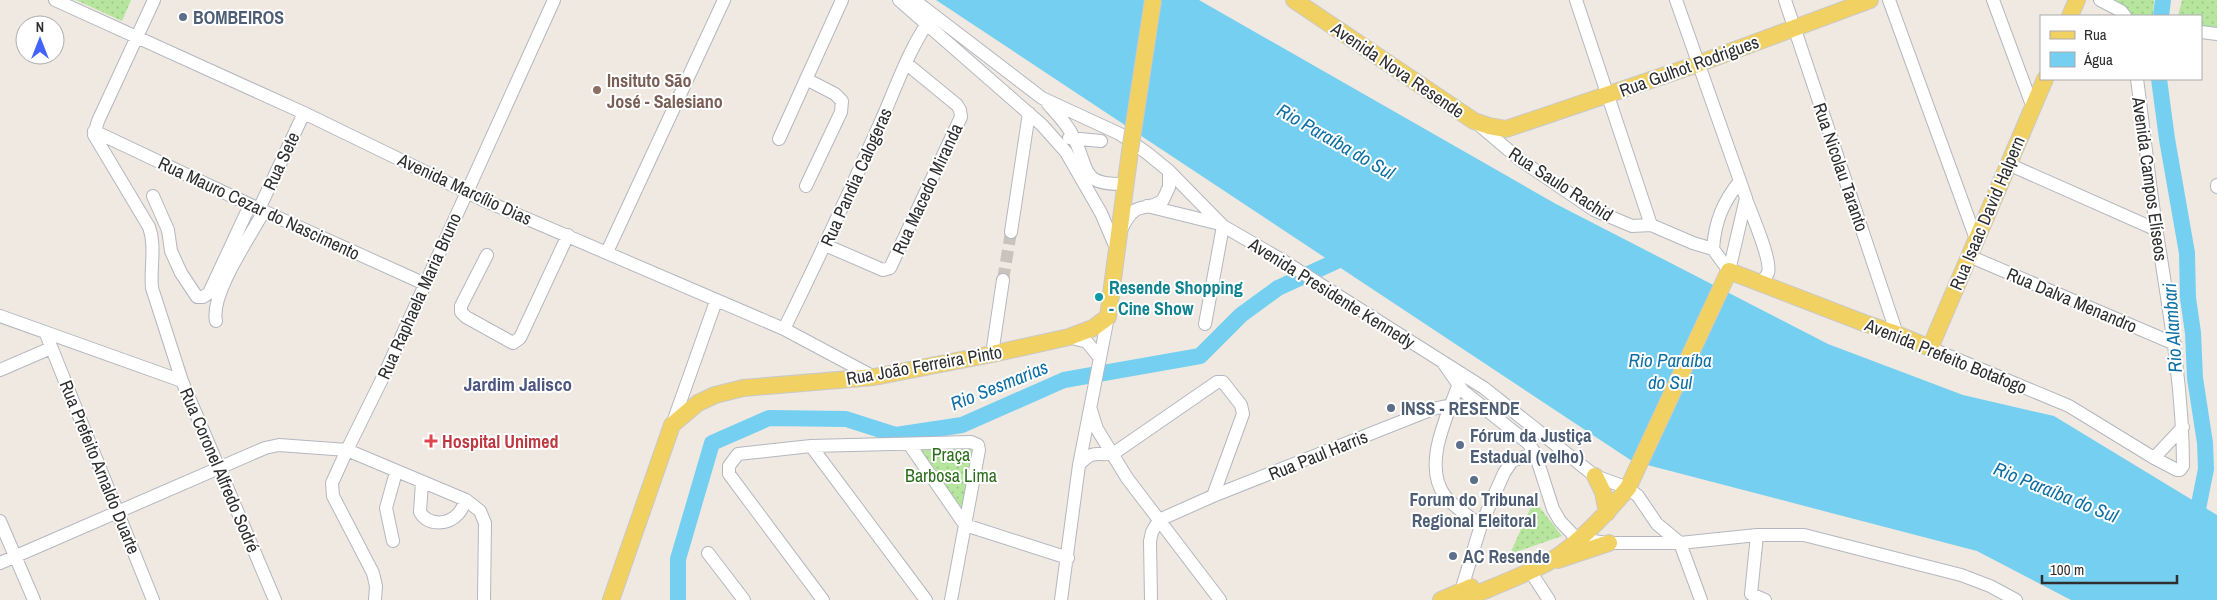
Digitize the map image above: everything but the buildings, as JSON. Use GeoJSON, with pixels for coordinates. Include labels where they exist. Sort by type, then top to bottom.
{"type":"FeatureCollection","features":[{"type":"Feature","properties":{"kind":"main road"},"geometry":{"type":"LineString","coordinates":[[1108,317],[1125,184],[1154,0]]}},
{"type":"Feature","properties":{"kind":"main road","name":"Rua Gulhot Rodrigues"},"geometry":{"type":"LineString","coordinates":[[1506,129],[1698,64],[1870,0]]}},
{"type":"Feature","properties":{"kind":"main road"},"geometry":{"type":"LineString","coordinates":[[2070,15],[2077,0]]}},
{"type":"Feature","properties":{"kind":"main road","name":"Avenida Nova Resende"},"geometry":{"type":"LineString","coordinates":[[1302,2],[1474,121],[1506,129]]}},
{"type":"Feature","properties":{"kind":"main road","name":"Rua Isaac David Halpern"},"geometry":{"type":"LineString","coordinates":[[1930,348],[2032,105],[2044,80]]}},
{"type":"Feature","properties":{"kind":"main road"},"geometry":{"type":"LineString","coordinates":[[1546,563],[1563,552],[1607,513],[1628,488],[1640,466],[1729,271]]}},
{"type":"Feature","properties":{"kind":"main road","name":"Avenida Prefeito Botafogo"},"geometry":{"type":"LineString","coordinates":[[1729,271],[1930,348]]}},
{"type":"Feature","properties":{"kind":"main road","name":"Rua João Ferreira Pinto"},"geometry":{"type":"LineString","coordinates":[[672,425],[698,403],[715,395],[743,388],[874,378],[1069,337],[1093,328],[1108,317]]}},
{"type":"Feature","properties":{"kind":"main road"},"geometry":{"type":"LineString","coordinates":[[610,600],[672,425]]}},
{"type":"Feature","properties":{"kind":"main road"},"geometry":{"type":"LineString","coordinates":[[1595,476],[1603,492],[1607,513]]}},
{"type":"Feature","properties":{"kind":"main road"},"geometry":{"type":"LineString","coordinates":[[1462,597],[1576,540]]}},
{"type":"Feature","properties":{"kind":"main road"},"geometry":{"type":"LineString","coordinates":[[1441,600],[1462,597],[1546,563],[1609,543]]}},
{"type":"Feature","properties":{"kind":"street","name":"Avenida Marcílio Dias"},"geometry":{"type":"LineString","coordinates":[[55,0],[304,113],[466,192],[784,329],[874,378]]}},
{"type":"Feature","properties":{"kind":"street"},"geometry":{"type":"LineString","coordinates":[[154,0],[94,131],[96,140],[149,227],[152,236],[150,272],[152,288],[182,381]]}},
{"type":"Feature","properties":{"kind":"street","name":"Rua Raphaela Maria Bruno"},"geometry":{"type":"LineString","coordinates":[[375,600],[374,573],[333,496],[332,484],[385,373],[554,0]]}},
{"type":"Feature","properties":{"kind":"street"},"geometry":{"type":"LineString","coordinates":[[607,252],[724,0]]}},
{"type":"Feature","properties":{"kind":"street"},"geometry":{"type":"LineString","coordinates":[[779,139],[842,0]]}},
{"type":"Feature","properties":{"kind":"street"},"geometry":{"type":"LineString","coordinates":[[899,0],[1042,98],[1064,120],[1076,140],[1085,168],[1096,182],[1125,184]]}},
{"type":"Feature","properties":{"kind":"street"},"geometry":{"type":"LineString","coordinates":[[914,0],[930,20],[1042,125],[1072,160],[1118,242]]}},
{"type":"Feature","properties":{"kind":"street"},"geometry":{"type":"LineString","coordinates":[[1576,0],[1651,225]]}},
{"type":"Feature","properties":{"kind":"street"},"geometry":{"type":"LineString","coordinates":[[1676,0],[1766,254],[1768,273],[1761,283]]}},
{"type":"Feature","properties":{"kind":"street","name":"Rua Nicolau Taranto"},"geometry":{"type":"LineString","coordinates":[[1785,0],[1897,334]]}},
{"type":"Feature","properties":{"kind":"street"},"geometry":{"type":"LineString","coordinates":[[1889,0],[1976,239]]}},
{"type":"Feature","properties":{"kind":"street"},"geometry":{"type":"LineString","coordinates":[[1993,0],[2032,105]]}},
{"type":"Feature","properties":{"kind":"street"},"geometry":{"type":"LineString","coordinates":[[2100,0],[2124,15]]}},
{"type":"Feature","properties":{"kind":"street","name":"Rua Pandia Calogeras"},"geometry":{"type":"LineString","coordinates":[[784,329],[825,245],[907,64],[930,20]]}},
{"type":"Feature","properties":{"kind":"street"},"geometry":{"type":"LineString","coordinates":[[2202,32],[2217,34]]}},
{"type":"Feature","properties":{"kind":"street","name":"Rua Macedo Miranda"},"geometry":{"type":"LineString","coordinates":[[825,245],[883,270],[890,268],[962,117],[957,105],[907,64]]}},
{"type":"Feature","properties":{"kind":"street"},"geometry":{"type":"LineString","coordinates":[[806,79],[835,94],[842,101],[841,112],[806,186]]}},
{"type":"Feature","properties":{"kind":"street","name":"Avenida Campos Elíseos"},"geometry":{"type":"LineString","coordinates":[[2137,80],[2157,230],[2175,344],[2183,427],[2182,469],[2177,470],[2154,458]]}},
{"type":"Feature","properties":{"kind":"street","name":"Avenida Presidente Kennedy"},"geometry":{"type":"LineString","coordinates":[[1042,98],[1120,134],[1169,171],[1222,225],[1282,260],[1484,388],[1595,476],[1628,488],[1638,496],[1657,524],[1680,543]]}},
{"type":"Feature","properties":{"kind":"street","name":"Rua Sete"},"geometry":{"type":"LineString","coordinates":[[258,208],[304,113]]}},
{"type":"Feature","properties":{"kind":"street"},"geometry":{"type":"LineString","coordinates":[[1011,232],[1029,113]]}},
{"type":"Feature","properties":{"kind":"street","name":"Rua Saulo Rachid"},"geometry":{"type":"LineString","coordinates":[[1474,121],[1519,159],[1594,210],[1632,226],[1651,225],[1694,244],[1713,248]]}},
{"type":"Feature","properties":{"kind":"street"},"geometry":{"type":"LineString","coordinates":[[1042,125],[1058,135],[1076,140],[1101,141],[1120,134]]}},
{"type":"Feature","properties":{"kind":"street","name":"Rua Mauro Cezar do Nascimento"},"geometry":{"type":"LineString","coordinates":[[94,131],[425,284]]}},
{"type":"Feature","properties":{"kind":"street"},"geometry":{"type":"LineString","coordinates":[[1085,168],[1091,151],[1101,141]]}},
{"type":"Feature","properties":{"kind":"street"},"geometry":{"type":"LineString","coordinates":[[2008,164],[2157,230]]}},
{"type":"Feature","properties":{"kind":"street"},"geometry":{"type":"LineString","coordinates":[[1118,242],[1131,212],[1163,200],[1168,187],[1169,171]]}},
{"type":"Feature","properties":{"kind":"street"},"geometry":{"type":"LineString","coordinates":[[1729,271],[1713,248],[1715,226],[1722,207],[1740,180]]}},
{"type":"Feature","properties":{"kind":"street"},"geometry":{"type":"LineString","coordinates":[[153,196],[168,230],[172,251],[181,273],[192,292],[198,297],[203,297],[209,293],[258,208]]}},
{"type":"Feature","properties":{"kind":"street"},"geometry":{"type":"LineString","coordinates":[[1729,271],[1746,198]]}},
{"type":"Feature","properties":{"kind":"street","name":"Avenida Presidente Kennedy"},"geometry":{"type":"LineString","coordinates":[[1145,206],[1222,225]]}},
{"type":"Feature","properties":{"kind":"street"},"geometry":{"type":"LineString","coordinates":[[216,321],[217,298],[258,208]]}},
{"type":"Feature","properties":{"kind":"street"},"geometry":{"type":"LineString","coordinates":[[1204,324],[1222,225]]}},
{"type":"Feature","properties":{"kind":"street"},"geometry":{"type":"LineString","coordinates":[[487,255],[461,306],[461,312],[466,317],[513,343],[520,338],[568,235]]}},
{"type":"Feature","properties":{"kind":"street","name":"Rua Dalva Menandro"},"geometry":{"type":"LineString","coordinates":[[1969,256],[2175,344]]}},
{"type":"Feature","properties":{"kind":"street"},"geometry":{"type":"LineString","coordinates":[[992,354],[1003,280]]}},
{"type":"Feature","properties":{"kind":"street"},"geometry":{"type":"LineString","coordinates":[[672,425],[716,301]]}},
{"type":"Feature","properties":{"kind":"street","name":"Rua Coronel Alfredo Sodré"},"geometry":{"type":"LineString","coordinates":[[0,316],[182,381],[275,600]]}},
{"type":"Feature","properties":{"kind":"street"},"geometry":{"type":"LineString","coordinates":[[1061,600],[1079,465],[1098,360],[1108,317]]}},
{"type":"Feature","properties":{"kind":"street","name":"Rua Prefeito Arnaldo Duarte"},"geometry":{"type":"LineString","coordinates":[[46,334],[153,600]]}},
{"type":"Feature","properties":{"kind":"street"},"geometry":{"type":"LineString","coordinates":[[1069,337],[1087,342],[1098,360]]}},
{"type":"Feature","properties":{"kind":"street"},"geometry":{"type":"LineString","coordinates":[[0,370],[51,348]]}},
{"type":"Feature","properties":{"kind":"street","name":"Avenida Prefeito Botafogo"},"geometry":{"type":"LineString","coordinates":[[1930,348],[2069,406],[2154,458]]}},
{"type":"Feature","properties":{"kind":"street","name":"Avenida Presidente Kennedy"},"geometry":{"type":"LineString","coordinates":[[1442,362],[1458,386],[1528,443],[1535,453],[1553,509],[1560,521],[1576,540]]}},
{"type":"Feature","properties":{"kind":"street"},"geometry":{"type":"LineString","coordinates":[[1079,465],[1085,458],[1094,454],[1111,455],[1217,382],[1223,382],[1242,404],[1243,414],[1212,496]]}},
{"type":"Feature","properties":{"kind":"street"},"geometry":{"type":"LineString","coordinates":[[1458,386],[1436,448],[1438,478],[1445,495],[1481,525]]}},
{"type":"Feature","properties":{"kind":"street"},"geometry":{"type":"LineString","coordinates":[[1477,403],[1476,392],[1484,388]]}},
{"type":"Feature","properties":{"kind":"street","name":"Rua Paul Harris"},"geometry":{"type":"LineString","coordinates":[[1159,520],[1212,496],[1433,409],[1477,403]]}},
{"type":"Feature","properties":{"kind":"street"},"geometry":{"type":"LineString","coordinates":[[1091,404],[1097,428],[1111,455],[1220,600]]}},
{"type":"Feature","properties":{"kind":"street"},"geometry":{"type":"LineString","coordinates":[[2154,458],[2183,427]]}},
{"type":"Feature","properties":{"kind":"street"},"geometry":{"type":"LineString","coordinates":[[823,600],[729,474],[729,466],[738,454],[811,446],[971,442],[978,446],[979,450],[951,600]]}},
{"type":"Feature","properties":{"kind":"street"},"geometry":{"type":"LineString","coordinates":[[909,444],[966,524],[1068,558]]}},
{"type":"Feature","properties":{"kind":"street"},"geometry":{"type":"LineString","coordinates":[[0,564],[265,448],[279,445],[347,450],[466,500],[480,511],[485,524],[484,600]]}},
{"type":"Feature","properties":{"kind":"street"},"geometry":{"type":"LineString","coordinates":[[811,446],[926,600]]}},
{"type":"Feature","properties":{"kind":"street"},"geometry":{"type":"LineString","coordinates":[[1462,597],[1481,525],[1508,466],[1512,461],[1535,453]]}},
{"type":"Feature","properties":{"kind":"street"},"geometry":{"type":"LineString","coordinates":[[393,541],[386,508],[396,472]]}},
{"type":"Feature","properties":{"kind":"street"},"geometry":{"type":"LineString","coordinates":[[422,482],[420,512],[428,521],[439,523],[451,520],[460,513],[466,500]]}},
{"type":"Feature","properties":{"kind":"street"},"geometry":{"type":"LineString","coordinates":[[1151,600],[1150,541],[1152,532],[1159,520]]}},
{"type":"Feature","properties":{"kind":"street"},"geometry":{"type":"LineString","coordinates":[[0,521],[34,600]]}},
{"type":"Feature","properties":{"kind":"street"},"geometry":{"type":"LineString","coordinates":[[1576,540],[1609,543],[1680,543],[1757,534],[1804,535],[1942,570],[1990,586],[2016,600]]}},
{"type":"Feature","properties":{"kind":"street"},"geometry":{"type":"LineString","coordinates":[[1757,534],[1746,597],[1765,600]]}},
{"type":"Feature","properties":{"kind":"street"},"geometry":{"type":"LineString","coordinates":[[1680,543],[1701,600]]}},
{"type":"Feature","properties":{"kind":"street"},"geometry":{"type":"LineString","coordinates":[[708,553],[744,600]]}},
{"type":"Feature","properties":{"kind":"street"},"geometry":{"type":"LineString","coordinates":[[1530,570],[1549,600]]}},
{"type":"Feature","properties":{"kind":"green space"},"geometry":{"type":"Polygon","coordinates":[[[76,0],[131,0],[122,21],[76,0]]]}},
{"type":"Feature","properties":{"kind":"green space"},"geometry":{"type":"Polygon","coordinates":[[[2113,0],[2154,0],[2153,15],[2128,15],[2113,0]]]}},
{"type":"Feature","properties":{"kind":"green space"},"geometry":{"type":"Polygon","coordinates":[[[2182,0],[2217,0],[2217,28],[2202,26],[2202,15],[2178,15],[2182,0]]]}},
{"type":"Feature","properties":{"kind":"green space","name":"Praça Barbosa Lima"},"geometry":{"type":"Polygon","coordinates":[[[913,445],[975,446],[963,516],[913,445]]]}},
{"type":"Feature","properties":{"kind":"green space"},"geometry":{"type":"Polygon","coordinates":[[[1534,500],[1562,536],[1510,554],[1534,500]]]}},
{"type":"Feature","properties":{"kind":"water","name":"Rio Paraíba do Sul"},"geometry":{"type":"Polygon","coordinates":[[[936,0],[1199,0],[1556,204],[1828,344],[1963,395],[2054,416],[2217,515],[2217,600],[2071,600],[1977,551],[1632,461],[936,0]]]}},
{"type":"Feature","properties":{"kind":"waterway","name":"Rio Alambari"},"geometry":{"type":"LineString","coordinates":[[2161,15],[2163,0]]}},
{"type":"Feature","properties":{"kind":"waterway","name":"Rio Alambari"},"geometry":{"type":"LineString","coordinates":[[2159,80],[2167,139],[2187,253],[2188,298],[2193,333],[2195,378],[2205,443],[2206,469],[2195,524]]}},
{"type":"Feature","properties":{"kind":"waterway","name":"Rio Sesmarias"},"geometry":{"type":"LineString","coordinates":[[678,600],[678,559],[712,443],[769,418],[846,419],[896,435],[962,425],[1064,380],[1200,356],[1241,315],[1278,288],[1352,254]]}},
{"type":"Feature","properties":{"kind":"tunnel"},"geometry":{"type":"LineString","coordinates":[[1003,280],[1011,232]]}},
{"type":"Feature","properties":{"kind":"place","name":"BOMBEIROS"},"geometry":{"type":"Point","coordinates":[183,17]}},
{"type":"Feature","properties":{"kind":"place","name":"Insituto São José - Salesiano"},"geometry":{"type":"Point","coordinates":[597,90]}},
{"type":"Feature","properties":{"kind":"place","name":"Resende Shopping - Cine Show"},"geometry":{"type":"Point","coordinates":[1099,297]}},
{"type":"Feature","properties":{"kind":"place","name":"INSS - RESENDE"},"geometry":{"type":"Point","coordinates":[1391,408]}},
{"type":"Feature","properties":{"kind":"place","name":"Hospital Unimed"},"geometry":{"type":"Point","coordinates":[431,441]}},
{"type":"Feature","properties":{"kind":"place","name":"Fórum da Justiça Estadual (velho)"},"geometry":{"type":"Point","coordinates":[1460,445]}},
{"type":"Feature","properties":{"kind":"place","name":"Forum do Tribunal Regional Eleitoral"},"geometry":{"type":"Point","coordinates":[1474,480]}},
{"type":"Feature","properties":{"kind":"place","name":"AC Resende"},"geometry":{"type":"Point","coordinates":[1453,556]}},
{"type":"Feature","properties":{"kind":"district","name":"Jardim Jalisco"},"geometry":{"type":"Point","coordinates":[518,384]}}]}
